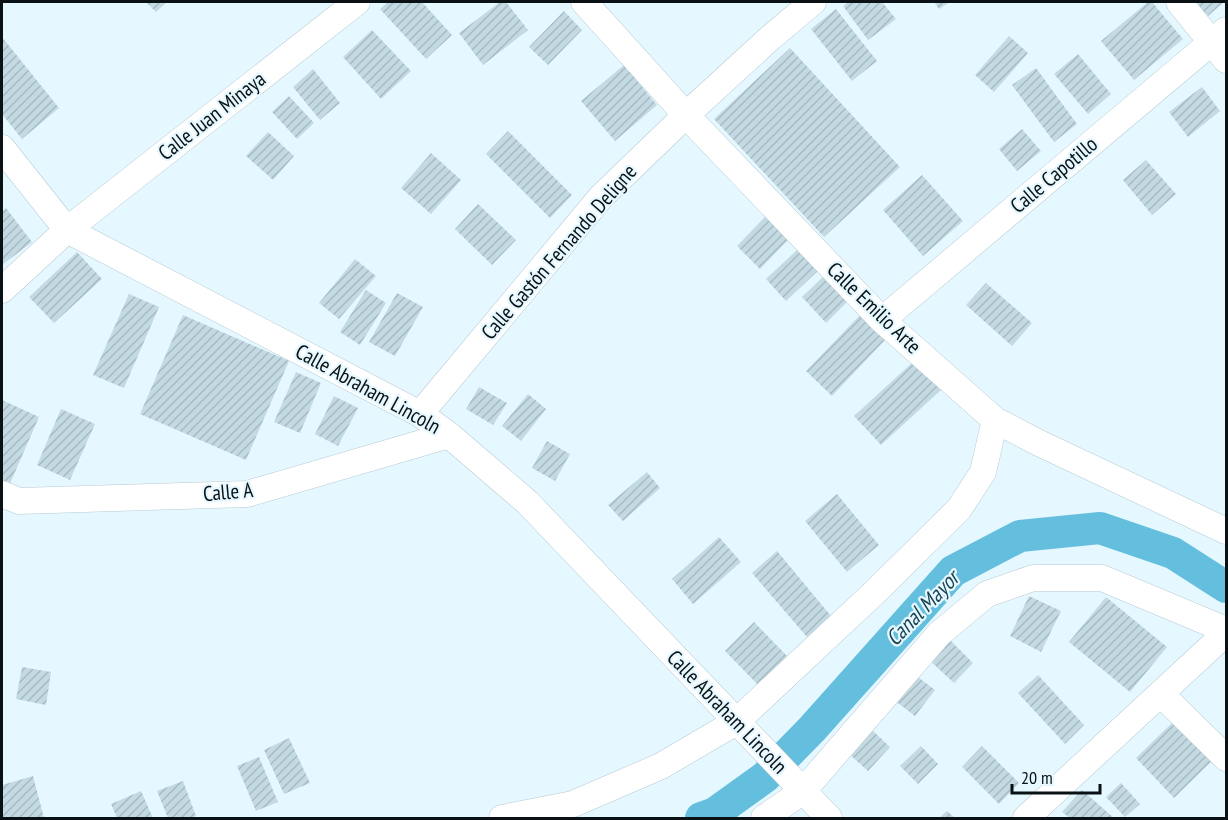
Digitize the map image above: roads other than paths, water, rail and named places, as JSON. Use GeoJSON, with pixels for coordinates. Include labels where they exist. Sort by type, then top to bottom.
{"type":"FeatureCollection","features":[{"type":"Feature","properties":{"kind":"street","name":"Calle Juan Minaya"},"geometry":{"type":"LineString","coordinates":[[2,290],[67,230],[357,2]]}},
{"type":"Feature","properties":{"kind":"street","name":"Calle Emilio Arte"},"geometry":{"type":"LineString","coordinates":[[584,2],[686,115],[882,320],[995,420],[1227,531]]}},
{"type":"Feature","properties":{"kind":"street","name":"Calle Gastón Fernando Deligne"},"geometry":{"type":"LineString","coordinates":[[420,414],[601,197],[686,115],[813,2]]}},
{"type":"Feature","properties":{"kind":"street"},"geometry":{"type":"LineString","coordinates":[[1179,2],[1222,44]]}},
{"type":"Feature","properties":{"kind":"street","name":"Calle Capotillo"},"geometry":{"type":"LineString","coordinates":[[882,320],[1222,44]]}},
{"type":"Feature","properties":{"kind":"street","name":"Calle Abraham Lincoln"},"geometry":{"type":"LineString","coordinates":[[2,148],[67,230],[420,414],[449,435],[527,502],[829,819]]}},
{"type":"Feature","properties":{"kind":"street"},"geometry":{"type":"LineString","coordinates":[[502,819],[573,804],[661,766],[736,722],[959,509],[983,472],[995,420]]}},
{"type":"Feature","properties":{"kind":"street","name":"Calle A"},"geometry":{"type":"LineString","coordinates":[[2,494],[19,501],[247,494],[449,435]]}},
{"type":"Feature","properties":{"kind":"street"},"geometry":{"type":"LineString","coordinates":[[764,819],[800,789],[939,634],[987,594],[1034,578],[1102,578],[1227,632],[1026,819]]}},
{"type":"Feature","properties":{"kind":"street"},"geometry":{"type":"LineString","coordinates":[[1161,694],[1227,758]]}},
{"type":"Feature","properties":{"kind":"waterway","name":"Canal Mayor"},"geometry":{"type":"LineString","coordinates":[[701,818],[715,813],[765,777],[812,729],[953,571],[1020,536],[1100,528],[1173,553],[1226,587]]}}]}
